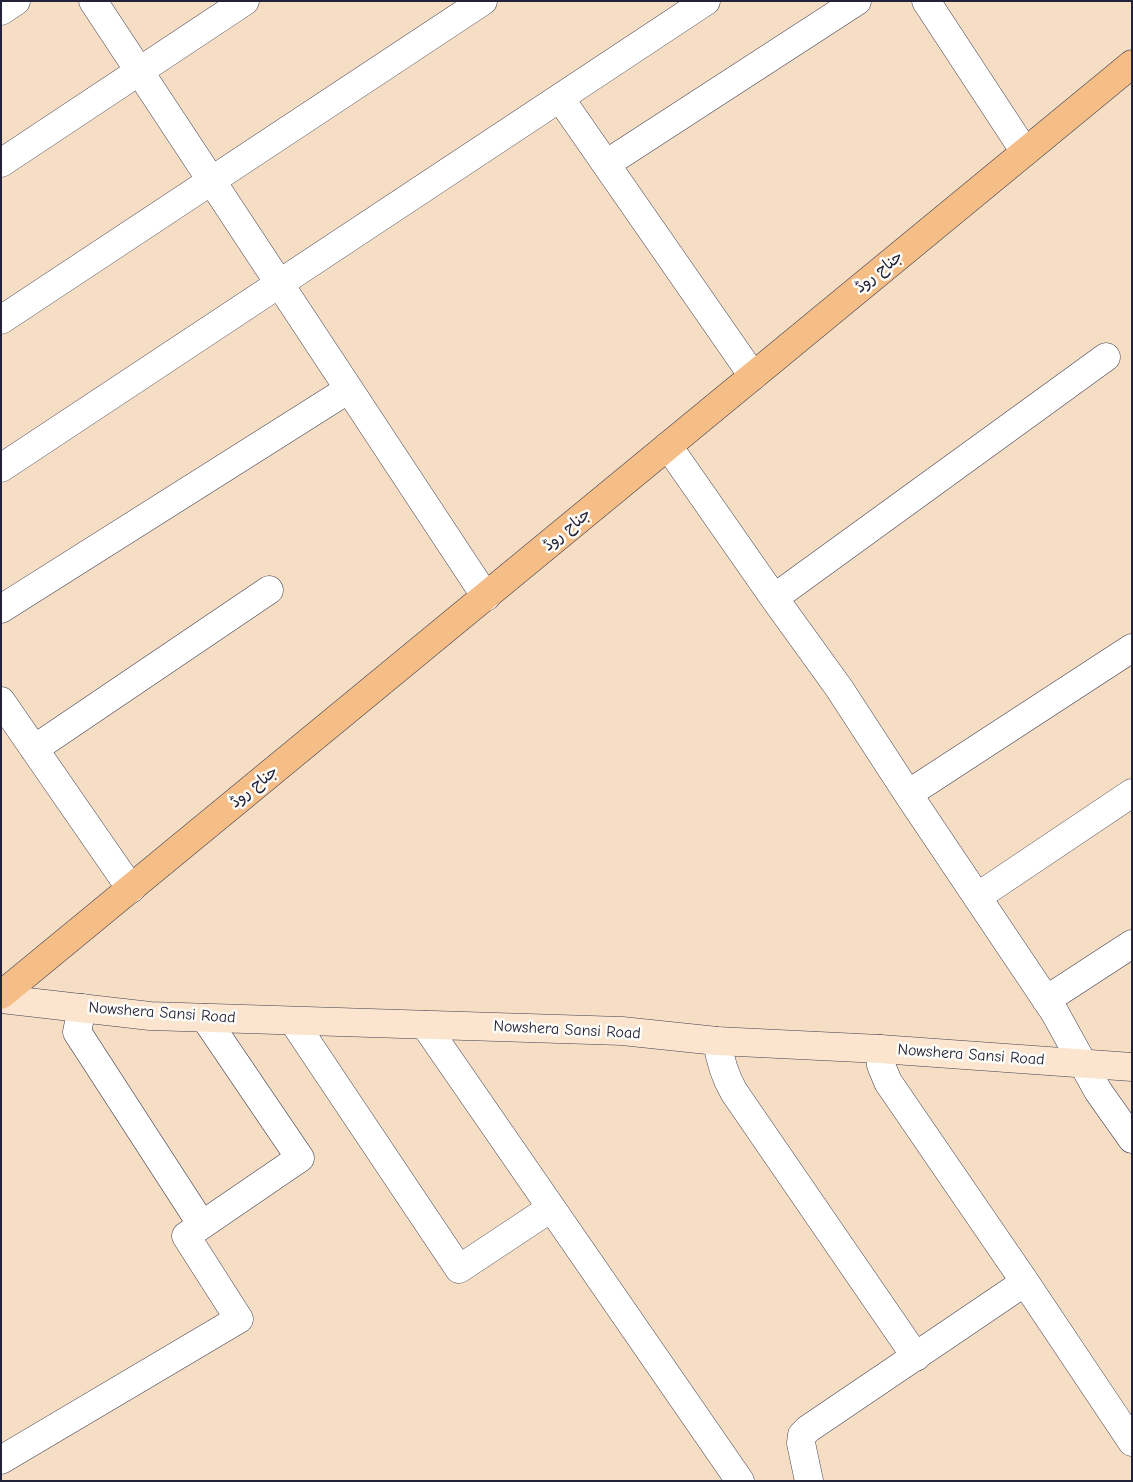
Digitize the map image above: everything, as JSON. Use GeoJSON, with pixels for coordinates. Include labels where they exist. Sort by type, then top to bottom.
{"type":"FeatureCollection","features":[{"type":"Feature","properties":{"kind":"main road","name":"جناح روڈ"},"geometry":{"type":"LineString","coordinates":[[1,997],[1132,64]]}},
{"type":"Feature","properties":{"kind":"main road","name":"Nowshera Sansi Road"},"geometry":{"type":"LineString","coordinates":[[1,997],[150,1016],[622,1031],[717,1041],[880,1048],[1132,1067]]}},
{"type":"Feature","properties":{"kind":"street"},"geometry":{"type":"LineString","coordinates":[[1,11],[16,1]]}},
{"type":"Feature","properties":{"kind":"street"},"geometry":{"type":"LineString","coordinates":[[93,1],[486,597]]}},
{"type":"Feature","properties":{"kind":"street"},"geometry":{"type":"LineString","coordinates":[[1,163],[245,1]]}},
{"type":"Feature","properties":{"kind":"street"},"geometry":{"type":"LineString","coordinates":[[1,320],[483,1]]}},
{"type":"Feature","properties":{"kind":"street"},"geometry":{"type":"LineString","coordinates":[[1,468],[706,1]]}},
{"type":"Feature","properties":{"kind":"street"},"geometry":{"type":"LineString","coordinates":[[606,164],[857,1]]}},
{"type":"Feature","properties":{"kind":"street"},"geometry":{"type":"LineString","coordinates":[[926,1],[1025,152]]}},
{"type":"Feature","properties":{"kind":"street"},"geometry":{"type":"LineString","coordinates":[[560,98],[753,376]]}},
{"type":"Feature","properties":{"kind":"street"},"geometry":{"type":"LineString","coordinates":[[774,598],[1106,357]]}},
{"type":"Feature","properties":{"kind":"street"},"geometry":{"type":"LineString","coordinates":[[1,609],[349,389]]}},
{"type":"Feature","properties":{"kind":"street"},"geometry":{"type":"LineString","coordinates":[[668,446],[839,688],[1066,1030],[1098,1091],[1132,1139]]}},
{"type":"Feature","properties":{"kind":"street"},"geometry":{"type":"LineString","coordinates":[[34,749],[269,590]]}},
{"type":"Feature","properties":{"kind":"street"},"geometry":{"type":"LineString","coordinates":[[908,794],[1132,648]]}},
{"type":"Feature","properties":{"kind":"street"},"geometry":{"type":"LineString","coordinates":[[1,701],[131,889]]}},
{"type":"Feature","properties":{"kind":"street"},"geometry":{"type":"LineString","coordinates":[[977,897],[1132,793]]}},
{"type":"Feature","properties":{"kind":"street"},"geometry":{"type":"LineString","coordinates":[[1046,1000],[1132,944]]}},
{"type":"Feature","properties":{"kind":"street"},"geometry":{"type":"LineString","coordinates":[[82,1008],[77,1032],[202,1225]]}},
{"type":"Feature","properties":{"kind":"street"},"geometry":{"type":"LineString","coordinates":[[1,1460],[239,1319],[186,1236],[300,1158],[205,1018]]}},
{"type":"Feature","properties":{"kind":"street"},"geometry":{"type":"LineString","coordinates":[[293,1021],[459,1269],[551,1208]]}},
{"type":"Feature","properties":{"kind":"street"},"geometry":{"type":"LineString","coordinates":[[425,1025],[740,1481]]}},
{"type":"Feature","properties":{"kind":"street"},"geometry":{"type":"LineString","coordinates":[[717,1041],[725,1077],[734,1092],[916,1356]]}},
{"type":"Feature","properties":{"kind":"street"},"geometry":{"type":"LineString","coordinates":[[880,1048],[881,1066],[888,1082],[1132,1442]]}},
{"type":"Feature","properties":{"kind":"street"},"geometry":{"type":"LineString","coordinates":[[809,1481],[801,1443],[802,1435],[808,1429],[1025,1282]]}}]}
